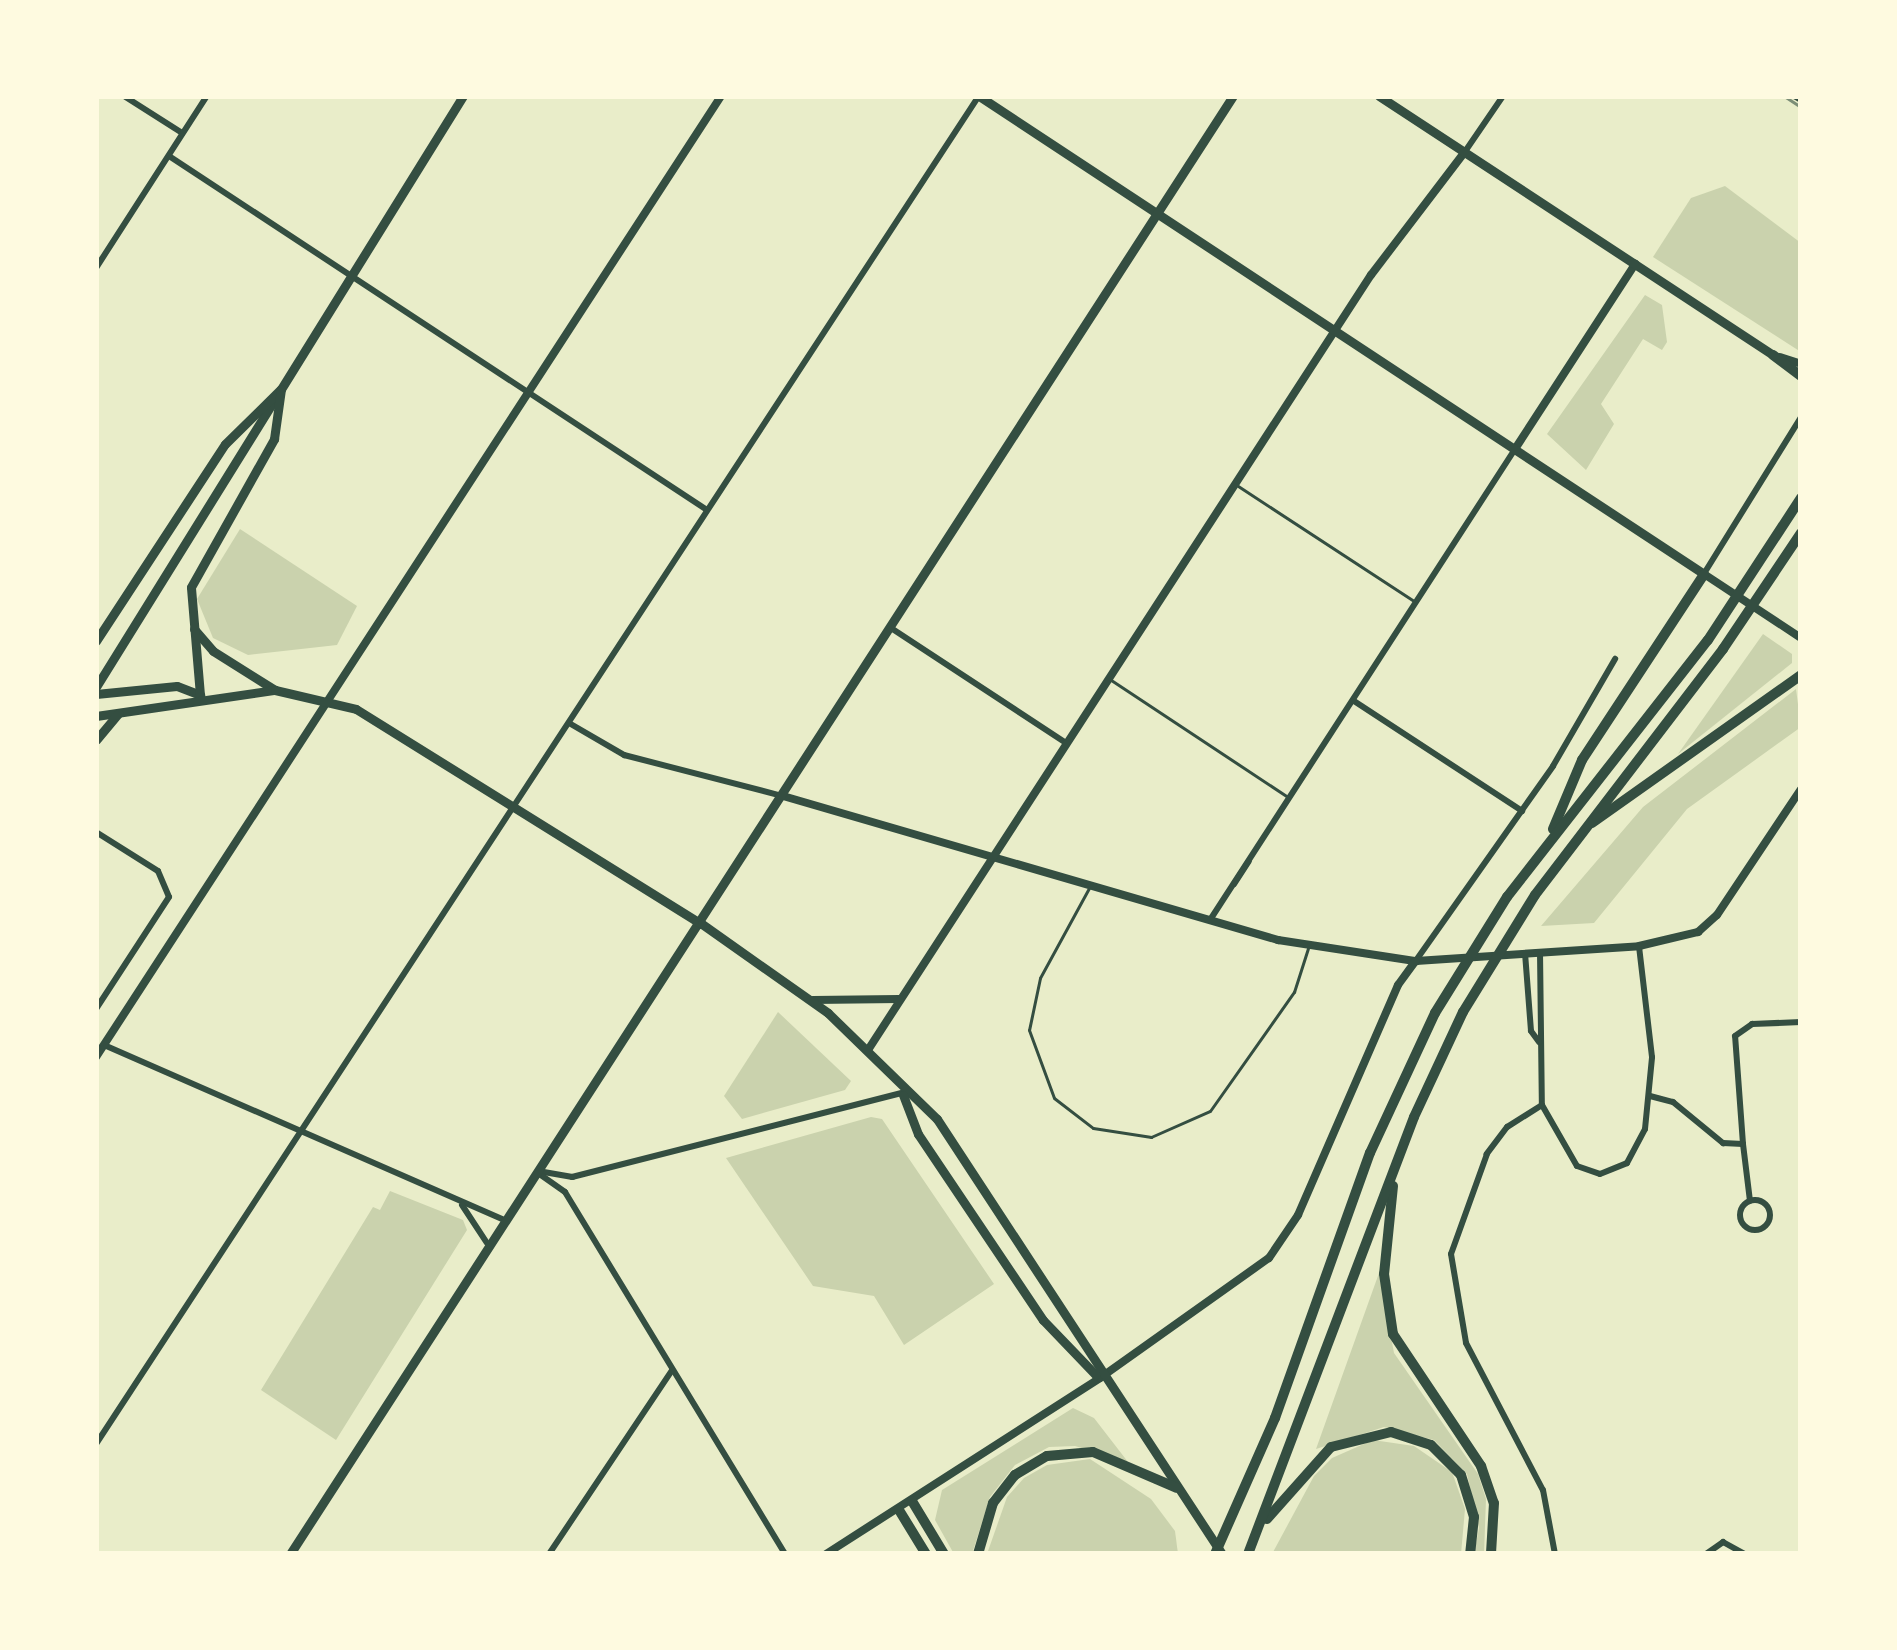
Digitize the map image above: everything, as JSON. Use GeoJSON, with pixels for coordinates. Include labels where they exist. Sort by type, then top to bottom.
{"type":"FeatureCollection","features":[{"type":"Feature","properties":{"kind":"highway"},"geometry":{"type":"LineString","coordinates":[[1773,355],[1800,366]]}},
{"type":"Feature","properties":{"kind":"highway"},"geometry":{"type":"LineString","coordinates":[[1219,1554],[1275,1418],[1390,1104],[1435,1013],[1507,897],[1708,640],[1801,498]]}},
{"type":"Feature","properties":{"kind":"highway"},"geometry":{"type":"LineString","coordinates":[[1248,1554],[1395,1168],[1462,1012],[1534,895],[1723,649],[1801,533]]}},
{"type":"Feature","properties":{"kind":"highway"},"geometry":{"type":"LineString","coordinates":[[1548,843],[1582,760],[1704,574]]}},
{"type":"Feature","properties":{"kind":"highway"},"geometry":{"type":"LineString","coordinates":[[1584,828],[1801,675]]}},
{"type":"Feature","properties":{"kind":"highway"},"geometry":{"type":"LineString","coordinates":[[1395,1168],[1387,1310],[1406,1360],[1481,1466],[1494,1503],[1491,1554]]}},
{"type":"Feature","properties":{"kind":"highway"},"geometry":{"type":"LineString","coordinates":[[1260,1527],[1331,1447],[1391,1432],[1432,1445],[1461,1475],[1474,1517],[1470,1554]]}},
{"type":"Feature","properties":{"kind":"highway"},"geometry":{"type":"LineString","coordinates":[[978,1554],[1000,1493],[1047,1456],[1093,1452],[1177,1488]]}},
{"type":"Feature","properties":{"kind":"highway"},"geometry":{"type":"LineString","coordinates":[[912,1502],[944,1554]]}},
{"type":"Feature","properties":{"kind":"highway"},"geometry":{"type":"LineString","coordinates":[[899,1510],[926,1554]]}},
{"type":"Feature","properties":{"kind":"main road"},"geometry":{"type":"LineString","coordinates":[[96,690],[463,96]]}},
{"type":"Feature","properties":{"kind":"main road"},"geometry":{"type":"LineString","coordinates":[[979,96],[1704,574]]}},
{"type":"Feature","properties":{"kind":"main road"},"geometry":{"type":"LineString","coordinates":[[290,1554],[1233,96]]}},
{"type":"Feature","properties":{"kind":"main road"},"geometry":{"type":"LineString","coordinates":[[1379,96],[1773,355]]}},
{"type":"Feature","properties":{"kind":"main road"},"geometry":{"type":"LineString","coordinates":[[200,695],[191,587],[274,439],[281,388]]}},
{"type":"Feature","properties":{"kind":"main road"},"geometry":{"type":"LineString","coordinates":[[96,641],[225,444],[281,388]]}},
{"type":"Feature","properties":{"kind":"main road"},"geometry":{"type":"LineString","coordinates":[[193,627],[212,651],[275,690]]}},
{"type":"Feature","properties":{"kind":"main road"},"geometry":{"type":"LineString","coordinates":[[96,690],[177,686],[200,695]]}},
{"type":"Feature","properties":{"kind":"main road"},"geometry":{"type":"LineString","coordinates":[[96,716],[200,695],[275,690],[329,699],[384,722],[701,924],[810,1000],[868,1050],[902,1093],[938,1119],[1079,1328],[1100,1378]]}},
{"type":"Feature","properties":{"kind":"main road"},"geometry":{"type":"LineString","coordinates":[[96,740],[119,713]]}},
{"type":"Feature","properties":{"kind":"main road"},"geometry":{"type":"LineString","coordinates":[[902,1093],[918,1134],[1043,1320],[1100,1378],[1219,1554]]}},
{"type":"Feature","properties":{"kind":"street"},"geometry":{"type":"LineString","coordinates":[[124,96],[182,134]]}},
{"type":"Feature","properties":{"kind":"street"},"geometry":{"type":"LineString","coordinates":[[96,268],[207,96]]}},
{"type":"Feature","properties":{"kind":"street"},"geometry":{"type":"LineString","coordinates":[[96,1057],[721,96]]}},
{"type":"Feature","properties":{"kind":"street"},"geometry":{"type":"LineString","coordinates":[[96,1444],[979,96]]}},
{"type":"Feature","properties":{"kind":"street"},"geometry":{"type":"LineString","coordinates":[[868,1050],[1335,330],[1503,96]]}},
{"type":"Feature","properties":{"kind":"street"},"geometry":{"type":"LineString","coordinates":[[169,156],[707,510]]}},
{"type":"Feature","properties":{"kind":"street"},"geometry":{"type":"LineString","coordinates":[[1210,920],[1635,263]]}},
{"type":"Feature","properties":{"kind":"street"},"geometry":{"type":"LineString","coordinates":[[1801,417],[1704,574],[1801,638]]}},
{"type":"Feature","properties":{"kind":"street"},"geometry":{"type":"LineString","coordinates":[[888,626],[1066,743]]}},
{"type":"Feature","properties":{"kind":"street"},"geometry":{"type":"LineString","coordinates":[[826,1554],[1234,1287],[1285,1239],[1416,961],[1522,811],[1615,659]]}},
{"type":"Feature","properties":{"kind":"street"},"geometry":{"type":"LineString","coordinates":[[1354,700],[1522,811]]}},
{"type":"Feature","properties":{"kind":"street"},"geometry":{"type":"LineString","coordinates":[[569,723],[625,755],[1210,920],[1308,946],[1416,961],[1639,946],[1687,936],[1717,916],[1801,789]]}},
{"type":"Feature","properties":{"kind":"street"},"geometry":{"type":"LineString","coordinates":[[96,832],[164,877],[165,908],[96,1010]]}},
{"type":"Feature","properties":{"kind":"street"},"geometry":{"type":"LineString","coordinates":[[1540,952],[1542,1105],[1577,1166],[1600,1174],[1627,1163],[1645,1129],[1650,1096],[1639,946]]}},
{"type":"Feature","properties":{"kind":"street"},"geometry":{"type":"LineString","coordinates":[[1525,953],[1531,1031],[1540,1042]]}},
{"type":"Feature","properties":{"kind":"street"},"geometry":{"type":"LineString","coordinates":[[810,1000],[901,999]]}},
{"type":"Feature","properties":{"kind":"street"},"geometry":{"type":"LineString","coordinates":[[1750,1201],[1769,1208],[1760,1231],[1742,1224],[1750,1201],[1735,1036],[1752,1024],[1801,1022]]}},
{"type":"Feature","properties":{"kind":"street"},"geometry":{"type":"LineString","coordinates":[[104,1045],[503,1219]]}},
{"type":"Feature","properties":{"kind":"street"},"geometry":{"type":"LineString","coordinates":[[535,1171],[572,1177],[902,1093]]}},
{"type":"Feature","properties":{"kind":"street"},"geometry":{"type":"LineString","coordinates":[[1650,1096],[1682,1107],[1723,1143],[1743,1144]]}},
{"type":"Feature","properties":{"kind":"street"},"geometry":{"type":"LineString","coordinates":[[1542,1105],[1507,1127],[1486,1154],[1451,1254],[1466,1343],[1543,1490],[1555,1554]]}},
{"type":"Feature","properties":{"kind":"street"},"geometry":{"type":"LineString","coordinates":[[535,1171],[565,1192],[785,1554]]}},
{"type":"Feature","properties":{"kind":"street"},"geometry":{"type":"LineString","coordinates":[[460,1203],[488,1243]]}},
{"type":"Feature","properties":{"kind":"street"},"geometry":{"type":"LineString","coordinates":[[550,1554],[672,1370]]}},
{"type":"Feature","properties":{"kind":"street"},"geometry":{"type":"LineString","coordinates":[[1706,1554],[1723,1542],[1745,1554]]}},
{"type":"Feature","properties":{"kind":"lane"},"geometry":{"type":"LineString","coordinates":[[1235,484],[1417,604]]}},
{"type":"Feature","properties":{"kind":"lane"},"geometry":{"type":"LineString","coordinates":[[1109,679],[1290,798]]}},
{"type":"Feature","properties":{"kind":"lane"},"geometry":{"type":"LineString","coordinates":[[1090,886],[1040,978],[1029,1030],[1054,1098],[1093,1128],[1151,1137],[1210,1111],[1294,992],[1308,946]]}},
{"type":"Feature","properties":{"kind":"green space"},"geometry":{"type":"Polygon","coordinates":[[[1725,186],[1801,243],[1801,352],[1653,257],[1691,198],[1725,186]]]}},
{"type":"Feature","properties":{"kind":"green space"},"geometry":{"type":"Polygon","coordinates":[[[1645,295],[1662,305],[1667,342],[1662,350],[1643,339],[1601,404],[1614,424],[1586,470],[1547,434],[1645,295]]]}},
{"type":"Feature","properties":{"kind":"green space"},"geometry":{"type":"Polygon","coordinates":[[[240,529],[357,606],[337,645],[248,655],[213,638],[197,599],[240,529]]]}},
{"type":"Feature","properties":{"kind":"green space"},"geometry":{"type":"Polygon","coordinates":[[[1763,634],[1792,654],[1792,663],[1678,754],[1763,634]]]}},
{"type":"Feature","properties":{"kind":"green space"},"geometry":{"type":"Polygon","coordinates":[[[1796,689],[1801,727],[1687,809],[1594,923],[1541,926],[1643,807],[1796,689]]]}},
{"type":"Feature","properties":{"kind":"green space"},"geometry":{"type":"Polygon","coordinates":[[[778,1012],[851,1081],[845,1090],[742,1119],[724,1096],[778,1012]]]}},
{"type":"Feature","properties":{"kind":"green space"},"geometry":{"type":"Polygon","coordinates":[[[871,1117],[882,1119],[994,1284],[904,1345],[874,1296],[813,1286],[726,1158],[871,1117]]]}},
{"type":"Feature","properties":{"kind":"green space"},"geometry":{"type":"Polygon","coordinates":[[[390,1191],[463,1220],[467,1230],[336,1440],[261,1390],[373,1207],[380,1210],[390,1191]]]}},
{"type":"Feature","properties":{"kind":"green space"},"geometry":{"type":"Polygon","coordinates":[[[1379,1273],[1394,1353],[1478,1474],[1486,1499],[1484,1554],[1474,1554],[1479,1528],[1467,1474],[1434,1440],[1384,1427],[1316,1449],[1379,1273]]]}},
{"type":"Feature","properties":{"kind":"green space"},"geometry":{"type":"Polygon","coordinates":[[[1073,1408],[1094,1418],[1128,1462],[1075,1446],[1049,1447],[1015,1465],[990,1497],[972,1554],[954,1554],[935,1520],[942,1490],[1073,1408]]]}},
{"type":"Feature","properties":{"kind":"green space"},"geometry":{"type":"Polygon","coordinates":[[[1373,1440],[1414,1446],[1452,1472],[1465,1509],[1461,1554],[1272,1554],[1314,1476],[1332,1458],[1373,1440]]]}},
{"type":"Feature","properties":{"kind":"green space"},"geometry":{"type":"Polygon","coordinates":[[[1090,1459],[1151,1499],[1175,1531],[1178,1554],[987,1554],[1007,1497],[1024,1478],[1047,1465],[1090,1459]]]}},
{"type":"Feature","properties":{"kind":"tram line"},"geometry":{"type":"LineString","coordinates":[[1784,96],[1801,107]]}}]}
